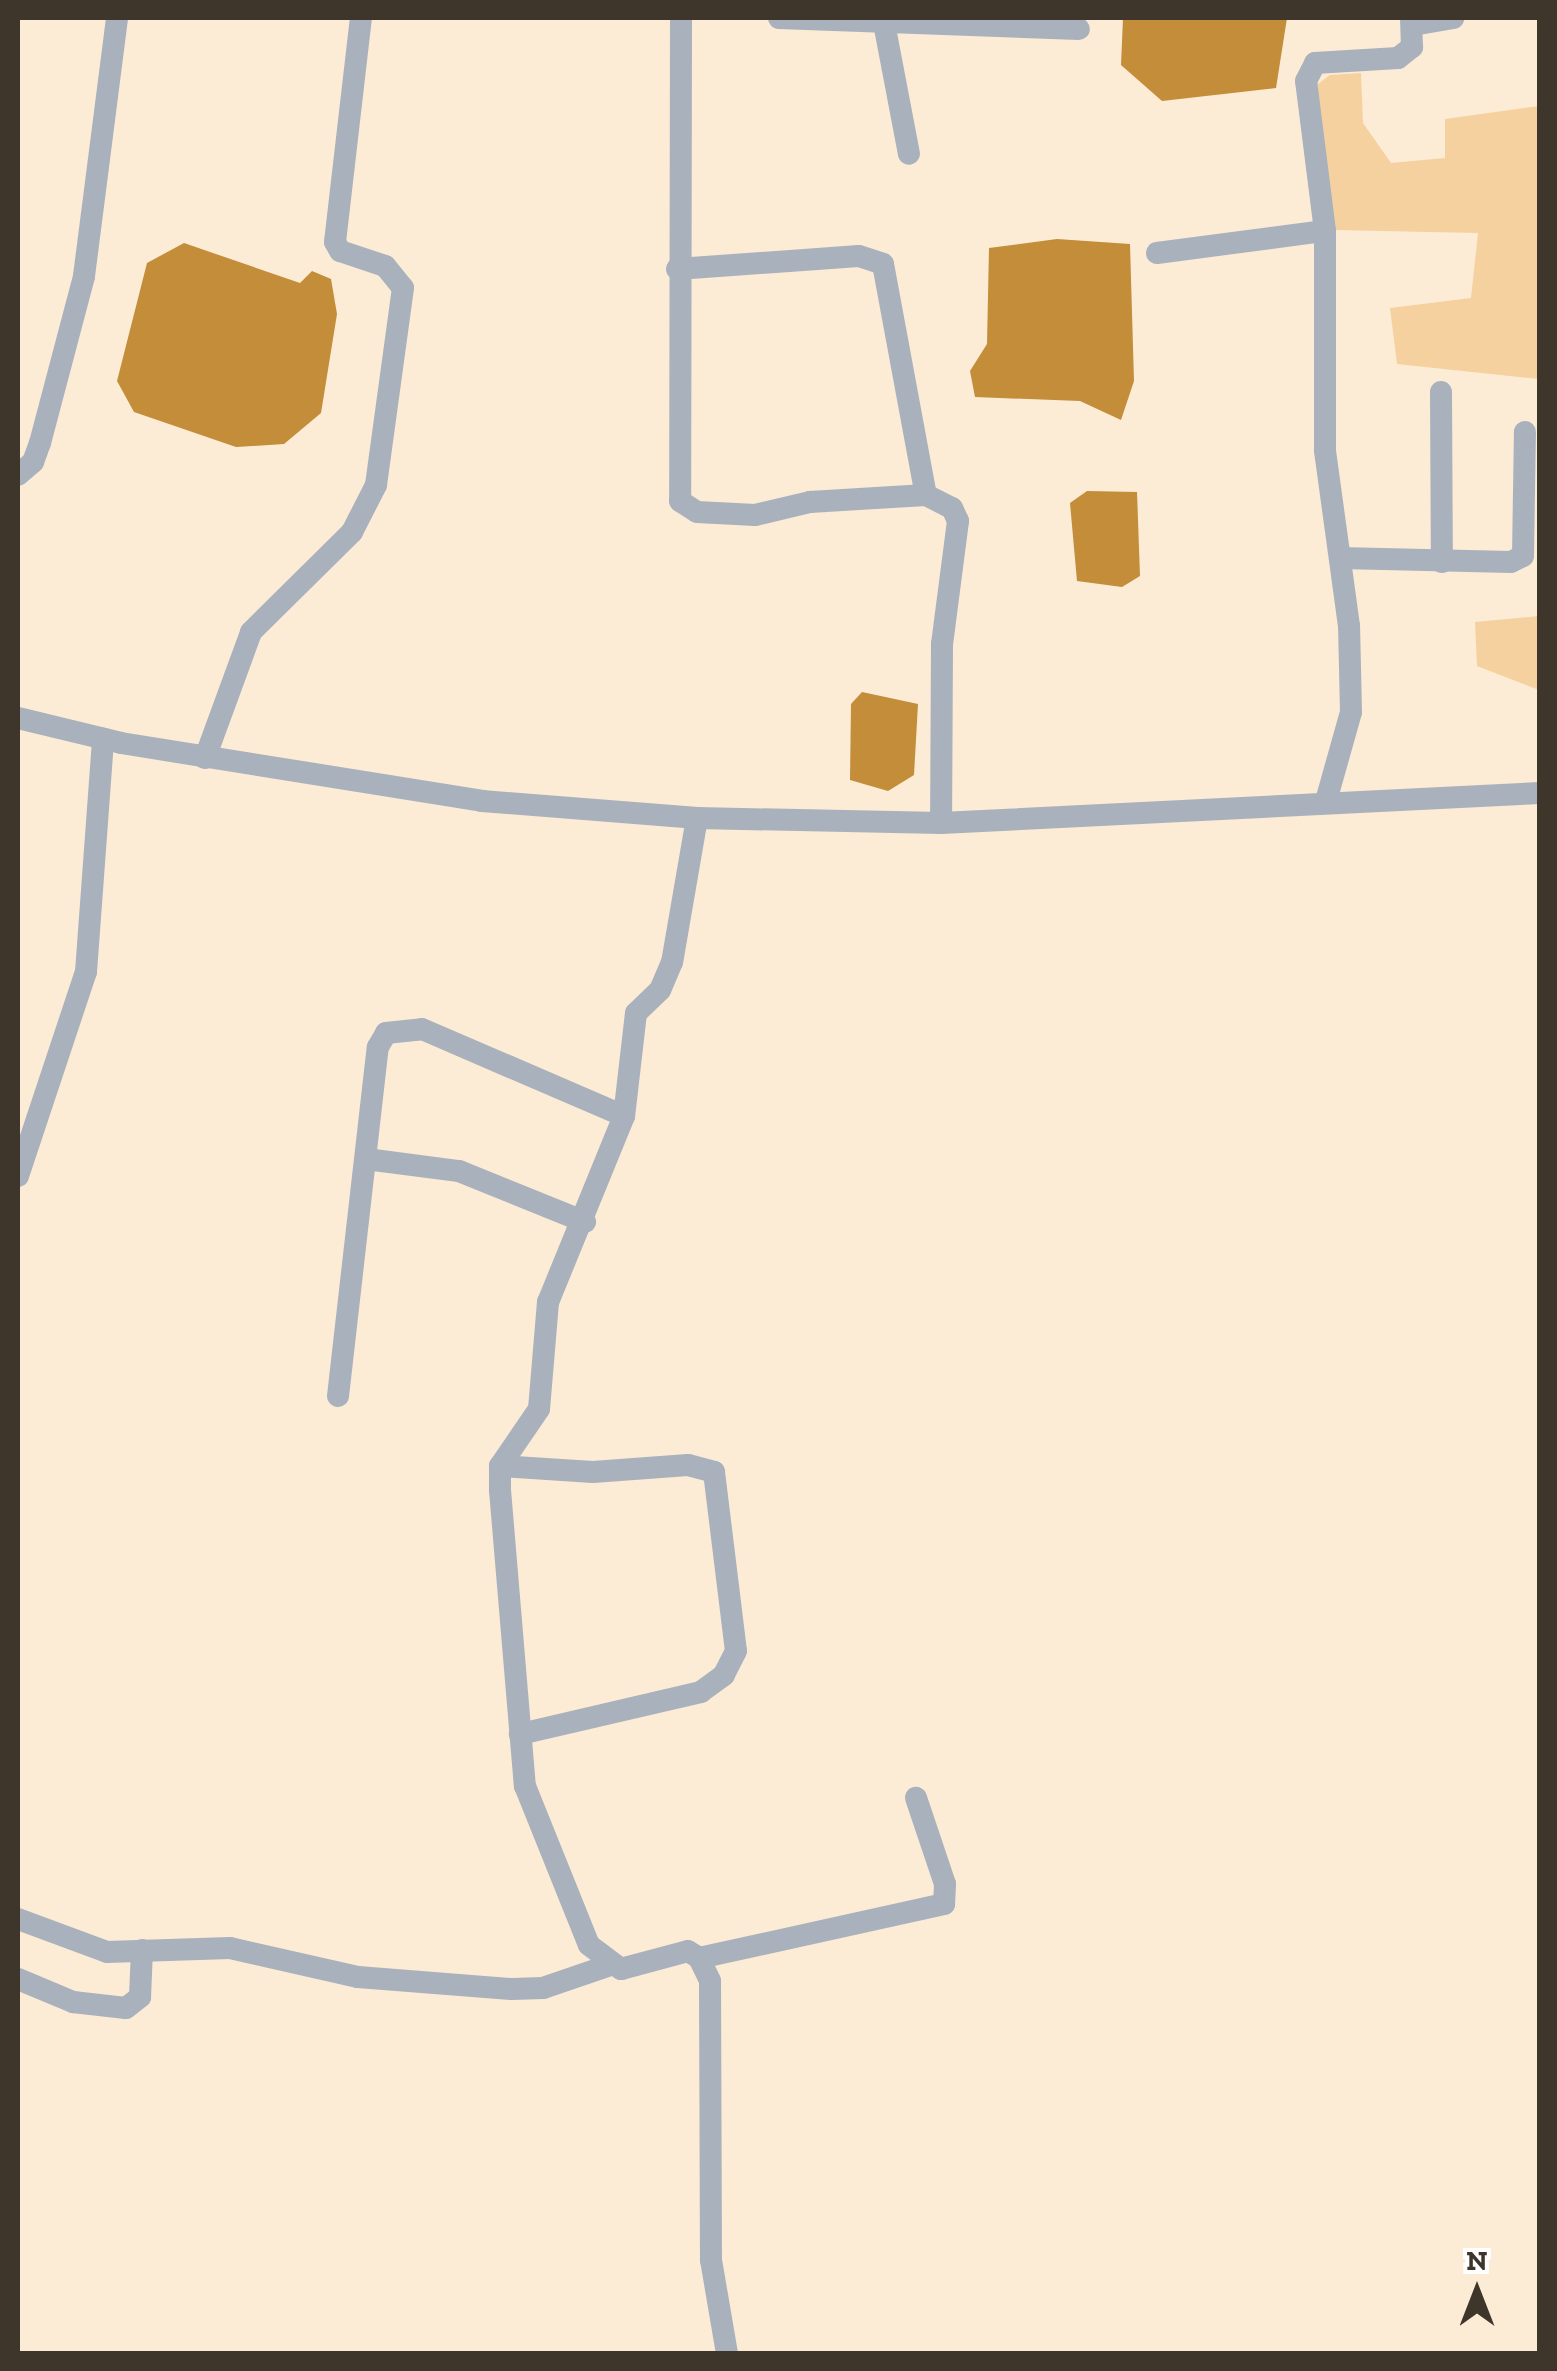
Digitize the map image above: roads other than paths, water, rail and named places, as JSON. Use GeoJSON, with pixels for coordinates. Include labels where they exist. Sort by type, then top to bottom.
{"type":"FeatureCollection","features":[{"type":"Feature","properties":{"kind":"street"},"geometry":{"type":"LineString","coordinates":[[18,475],[34,462],[40,444],[84,276],[117,18]]}},
{"type":"Feature","properties":{"kind":"street"},"geometry":{"type":"LineString","coordinates":[[204,758],[250,632],[363,518],[376,485],[403,288],[385,266],[340,251],[336,242],[361,18]]}},
{"type":"Feature","properties":{"kind":"street"},"geometry":{"type":"LineString","coordinates":[[681,18],[679,487],[686,508],[778,514],[810,502],[926,495],[952,508],[959,534],[942,644],[941,823]]}},
{"type":"Feature","properties":{"kind":"street"},"geometry":{"type":"LineString","coordinates":[[780,18],[1079,29]]}},
{"type":"Feature","properties":{"kind":"street"},"geometry":{"type":"LineString","coordinates":[[1326,802],[1351,712],[1340,558],[1325,450],[1325,231],[1306,81],[1316,64],[1398,58],[1412,46],[1412,21],[1453,18]]}},
{"type":"Feature","properties":{"kind":"street"},"geometry":{"type":"LineString","coordinates":[[891,21],[909,154]]}},
{"type":"Feature","properties":{"kind":"street"},"geometry":{"type":"LineString","coordinates":[[1157,252],[1325,231]]}},
{"type":"Feature","properties":{"kind":"street"},"geometry":{"type":"LineString","coordinates":[[677,270],[859,256],[883,264],[926,495]]}},
{"type":"Feature","properties":{"kind":"street"},"geometry":{"type":"LineString","coordinates":[[1441,392],[1442,562]]}},
{"type":"Feature","properties":{"kind":"street"},"geometry":{"type":"LineString","coordinates":[[1340,558],[1442,562],[1523,556],[1525,432]]}},
{"type":"Feature","properties":{"kind":"street"},"geometry":{"type":"LineString","coordinates":[[18,718],[204,758],[542,810],[697,818],[941,823],[1540,793]]}},
{"type":"Feature","properties":{"kind":"street"},"geometry":{"type":"LineString","coordinates":[[18,1176],[86,972],[103,739]]}},
{"type":"Feature","properties":{"kind":"street"},"geometry":{"type":"LineString","coordinates":[[610,1965],[589,1946],[532,1806],[520,1734],[500,1466],[539,1409],[548,1302],[585,1222],[624,1116],[636,1013],[668,976],[697,818]]}},
{"type":"Feature","properties":{"kind":"street"},"geometry":{"type":"LineString","coordinates":[[338,1396],[378,1047],[386,1033],[403,1026],[624,1116]]}},
{"type":"Feature","properties":{"kind":"street"},"geometry":{"type":"LineString","coordinates":[[366,1159],[459,1171],[585,1222]]}},
{"type":"Feature","properties":{"kind":"street"},"geometry":{"type":"LineString","coordinates":[[500,1466],[593,1472],[688,1465],[714,1472],[736,1651],[724,1675],[701,1692],[520,1734]]}},
{"type":"Feature","properties":{"kind":"street"},"geometry":{"type":"LineString","coordinates":[[18,1919],[87,1948],[230,1948],[358,1977],[529,1990],[610,1965],[646,1966],[676,1950],[699,1958],[933,1912],[944,1904],[945,1884],[916,1798]]}},
{"type":"Feature","properties":{"kind":"street"},"geometry":{"type":"LineString","coordinates":[[18,1978],[73,2002],[126,2008],[140,1997],[142,1950]]}},
{"type":"Feature","properties":{"kind":"street"},"geometry":{"type":"LineString","coordinates":[[699,1958],[712,1995],[712,2260],[728,2354]]}}]}
